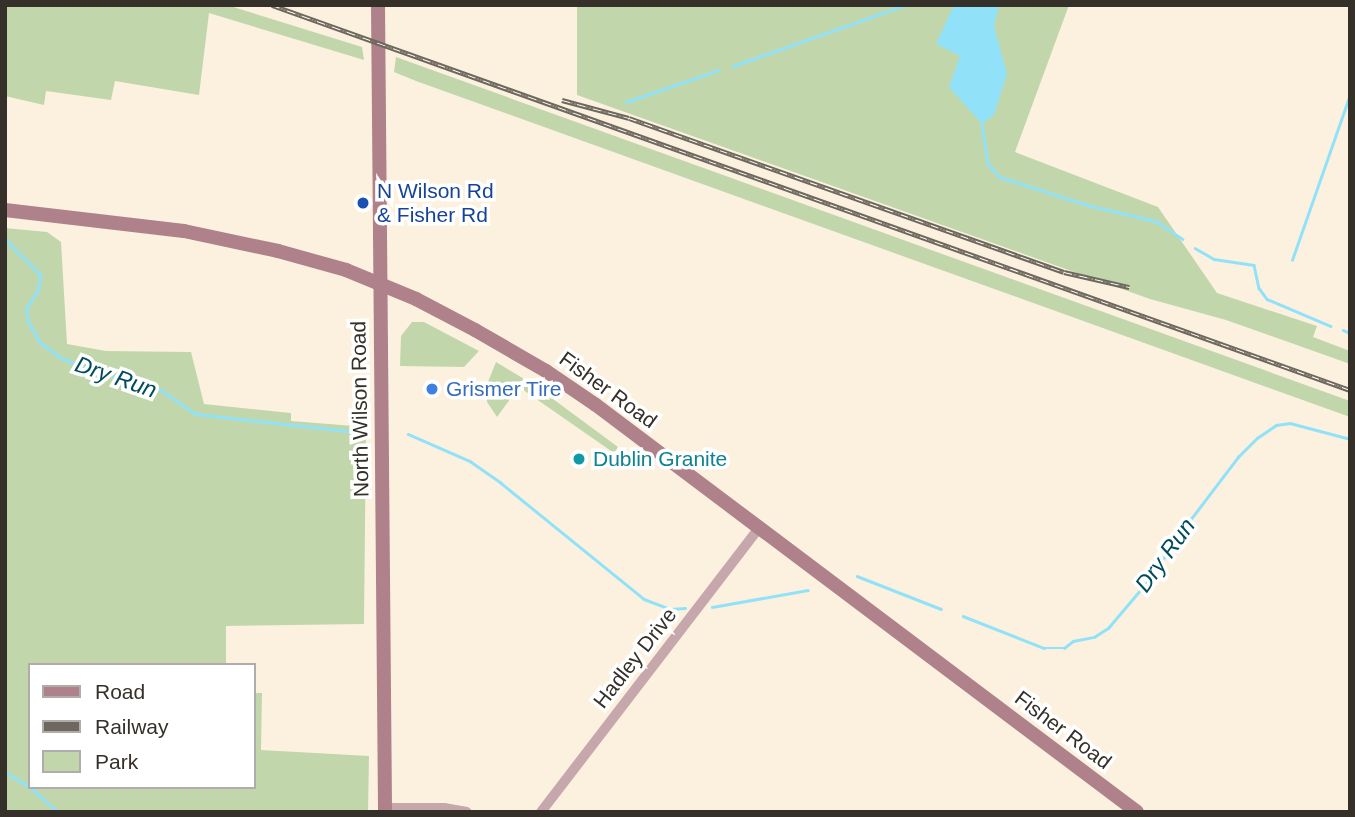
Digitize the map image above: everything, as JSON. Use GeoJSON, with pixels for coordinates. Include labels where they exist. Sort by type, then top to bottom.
{"type":"FeatureCollection","features":[{"type":"Feature","properties":{"kind":"main road","name":"North Wilson Road"},"geometry":{"type":"LineString","coordinates":[[378,5],[385,810]]}},
{"type":"Feature","properties":{"kind":"main road","name":"Fisher Road"},"geometry":{"type":"LineString","coordinates":[[5,210],[184,231],[312,259],[379,284],[475,330],[546,371],[1136,812]]}},
{"type":"Feature","properties":{"kind":"street","name":"Hadley Drive"},"geometry":{"type":"LineString","coordinates":[[541,812],[759,528]]}},
{"type":"Feature","properties":{"kind":"street"},"geometry":{"type":"LineString","coordinates":[[385,810],[444,808],[467,812]]}},
{"type":"Feature","properties":{"kind":"green space"},"geometry":{"type":"Polygon","coordinates":[[[5,5],[227,5],[362,47],[364,60],[209,13],[199,95],[115,81],[111,100],[46,91],[44,105],[5,96],[5,5]]]}},
{"type":"Feature","properties":{"kind":"green space"},"geometry":{"type":"Polygon","coordinates":[[[577,5],[1069,5],[1015,152],[1158,207],[1217,293],[1317,326],[1313,337],[1350,351],[1350,364],[1226,320],[1150,299],[577,95],[577,5]]]}},
{"type":"Feature","properties":{"kind":"green space"},"geometry":{"type":"Polygon","coordinates":[[[396,57],[1350,401],[1350,417],[416,81],[394,72],[396,57]]]}},
{"type":"Feature","properties":{"kind":"green space"},"geometry":{"type":"Polygon","coordinates":[[[5,228],[47,232],[61,242],[67,344],[106,351],[191,352],[204,404],[291,413],[291,421],[366,427],[364,624],[226,626],[226,663],[28,663],[28,789],[256,789],[256,693],[262,693],[261,750],[369,756],[368,812],[5,812],[5,228]]]}},
{"type":"Feature","properties":{"kind":"green space"},"geometry":{"type":"Polygon","coordinates":[[[412,322],[424,322],[479,351],[464,367],[400,366],[401,336],[412,322]]]}},
{"type":"Feature","properties":{"kind":"green space"},"geometry":{"type":"Polygon","coordinates":[[[496,362],[534,385],[618,447],[614,453],[519,387],[497,417],[487,402],[486,387],[496,362]]]}},
{"type":"Feature","properties":{"kind":"water"},"geometry":{"type":"Polygon","coordinates":[[[954,5],[999,5],[994,26],[1007,74],[994,115],[982,124],[949,87],[960,56],[936,44],[954,5]]]}},
{"type":"Feature","properties":{"kind":"waterway"},"geometry":{"type":"LineString","coordinates":[[733,66],[905,5]]}},
{"type":"Feature","properties":{"kind":"waterway"},"geometry":{"type":"LineString","coordinates":[[626,102],[719,70]]}},
{"type":"Feature","properties":{"kind":"waterway"},"geometry":{"type":"LineString","coordinates":[[1292,260],[1350,94]]}},
{"type":"Feature","properties":{"kind":"waterway"},"geometry":{"type":"LineString","coordinates":[[982,124],[988,164],[1000,177],[1091,206],[1156,221],[1183,239]]}},
{"type":"Feature","properties":{"kind":"waterway","name":"Dry Run"},"geometry":{"type":"LineString","coordinates":[[5,239],[41,275],[38,291],[27,308],[28,321],[40,342],[61,358],[90,370],[155,386],[196,414],[356,432]]}},
{"type":"Feature","properties":{"kind":"waterway"},"geometry":{"type":"LineString","coordinates":[[1195,248],[1214,259],[1254,265],[1259,288],[1267,299],[1331,326]]}},
{"type":"Feature","properties":{"kind":"waterway"},"geometry":{"type":"LineString","coordinates":[[1343,330],[1350,333]]}},
{"type":"Feature","properties":{"kind":"waterway","name":"Dry Run"},"geometry":{"type":"LineString","coordinates":[[963,616],[1044,648],[1064,648],[1073,641],[1094,637],[1108,628],[1148,581],[1238,457],[1257,438],[1276,425],[1290,423],[1350,439]]}},
{"type":"Feature","properties":{"kind":"waterway","name":"Dry Run"},"geometry":{"type":"LineString","coordinates":[[408,434],[470,461],[644,599],[670,609],[685,608]]}},
{"type":"Feature","properties":{"kind":"waterway","name":"Dry Run"},"geometry":{"type":"LineString","coordinates":[[857,576],[941,609]]}},
{"type":"Feature","properties":{"kind":"waterway","name":"Dry Run"},"geometry":{"type":"LineString","coordinates":[[712,607],[808,590]]}},
{"type":"Feature","properties":{"kind":"waterway"},"geometry":{"type":"LineString","coordinates":[[5,772],[28,786]]}},
{"type":"Feature","properties":{"kind":"waterway"},"geometry":{"type":"LineString","coordinates":[[32,789],[58,812]]}},
{"type":"Feature","properties":{"kind":"railway"},"geometry":{"type":"LineString","coordinates":[[272,5],[1350,390]]}},
{"type":"Feature","properties":{"kind":"railway"},"geometry":{"type":"LineString","coordinates":[[562,100],[629,118],[1064,272],[1129,287]]}},
{"type":"Feature","properties":{"kind":"place","name":"N Wilson Rd & Fisher Rd"},"geometry":{"type":"Point","coordinates":[363,203]}},
{"type":"Feature","properties":{"kind":"place","name":"Grismer Tire"},"geometry":{"type":"Point","coordinates":[432,389]}},
{"type":"Feature","properties":{"kind":"place","name":"Dublin Granite"},"geometry":{"type":"Point","coordinates":[579,459]}}]}
